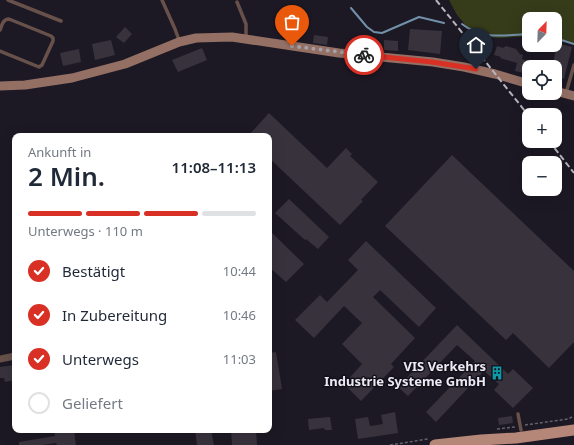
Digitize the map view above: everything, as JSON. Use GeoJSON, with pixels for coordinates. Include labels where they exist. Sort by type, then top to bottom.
{"type":"FeatureCollection","features":[{"type":"Feature","properties":{"kind":"main road"},"geometry":{"type":"LineString","coordinates":[[481,440],[521,430],[574,423]]}},
{"type":"Feature","properties":{"kind":"main road"},"geometry":{"type":"LineString","coordinates":[[435,445],[516,438],[574,430]]}},
{"type":"Feature","properties":{"kind":"street"},"geometry":{"type":"LineString","coordinates":[[0,86],[25,85],[72,78],[88,70],[125,64],[179,42],[196,38],[232,37],[339,52],[432,62],[464,67],[522,82]]}},
{"type":"Feature","properties":{"kind":"street"},"geometry":{"type":"LineString","coordinates":[[0,359],[12,357]]}},
{"type":"Feature","properties":{"kind":"lane"},"geometry":{"type":"LineString","coordinates":[[8,0],[61,21]]}},
{"type":"Feature","properties":{"kind":"lane"},"geometry":{"type":"LineString","coordinates":[[162,0],[179,42]]}},
{"type":"Feature","properties":{"kind":"lane"},"geometry":{"type":"LineString","coordinates":[[237,2],[246,24],[246,39]]}},
{"type":"Feature","properties":{"kind":"lane"},"geometry":{"type":"LineString","coordinates":[[0,30],[4,20],[9,19],[53,38],[42,65],[39,67],[0,51]]}},
{"type":"Feature","properties":{"kind":"lane"},"geometry":{"type":"LineString","coordinates":[[570,95],[574,65]]}},
{"type":"Feature","properties":{"kind":"lane"},"geometry":{"type":"LineString","coordinates":[[518,414],[521,430]]}},
{"type":"Feature","properties":{"kind":"green space"},"geometry":{"type":"Polygon","coordinates":[[[449,0],[574,0],[574,44],[562,41],[562,12],[522,12],[522,36],[500,38],[475,36],[457,15],[449,0]]]}},
{"type":"Feature","properties":{"kind":"building"},"geometry":{"type":"Polygon","coordinates":[[[125,27],[132,34],[124,43],[116,37],[125,27]]]}},
{"type":"Feature","properties":{"kind":"building"},"geometry":{"type":"Polygon","coordinates":[[[410,29],[442,31],[440,54],[408,50],[410,29]]]}},
{"type":"Feature","properties":{"kind":"building"},"geometry":{"type":"Polygon","coordinates":[[[314,35],[328,37],[327,45],[313,43],[314,35]]]}},
{"type":"Feature","properties":{"kind":"building"},"geometry":{"type":"Polygon","coordinates":[[[111,40],[115,55],[95,60],[92,44],[111,40]]]}},
{"type":"Feature","properties":{"kind":"building"},"geometry":{"type":"Polygon","coordinates":[[[384,40],[398,41],[398,51],[384,50],[384,40]]]}},
{"type":"Feature","properties":{"kind":"building"},"geometry":{"type":"Polygon","coordinates":[[[562,44],[572,47],[564,79],[562,79],[562,60],[554,60],[555,52],[562,52],[562,44]]]}},
{"type":"Feature","properties":{"kind":"building"},"geometry":{"type":"Polygon","coordinates":[[[497,46],[503,48],[506,46],[516,49],[523,55],[522,59],[525,60],[522,60],[522,72],[515,71],[517,63],[494,55],[497,46]]]}},
{"type":"Feature","properties":{"kind":"building"},"geometry":{"type":"Polygon","coordinates":[[[202,48],[207,60],[178,72],[172,60],[202,48]]]}},
{"type":"Feature","properties":{"kind":"building"},"geometry":{"type":"Polygon","coordinates":[[[79,49],[81,62],[63,66],[60,53],[79,49]]]}},
{"type":"Feature","properties":{"kind":"building"},"geometry":{"type":"Polygon","coordinates":[[[269,113],[327,168],[346,148],[352,154],[350,156],[378,182],[361,200],[363,201],[340,225],[272,161],[272,133],[251,133],[269,113]]]}},
{"type":"Feature","properties":{"kind":"building"},"geometry":{"type":"Polygon","coordinates":[[[452,155],[574,271],[574,342],[549,368],[513,333],[506,340],[385,226],[452,155]]]}},
{"type":"Feature","properties":{"kind":"building"},"geometry":{"type":"Polygon","coordinates":[[[289,199],[329,237],[318,249],[306,239],[305,240],[275,213],[289,199]]]}},
{"type":"Feature","properties":{"kind":"building"},"geometry":{"type":"Polygon","coordinates":[[[272,233],[304,264],[286,282],[272,270],[272,233]]]}},
{"type":"Feature","properties":{"kind":"building"},"geometry":{"type":"Polygon","coordinates":[[[366,241],[436,308],[419,327],[380,290],[373,297],[415,338],[391,364],[394,367],[361,401],[344,384],[362,364],[342,344],[362,323],[344,306],[314,338],[295,320],[320,295],[327,302],[358,270],[348,260],[366,241]]]}},
{"type":"Feature","properties":{"kind":"building","name":"VIS Verkehrs Industrie Systeme GmbH"},"geometry":{"type":"Polygon","coordinates":[[[457,325],[508,374],[513,369],[533,388],[513,408],[494,390],[499,384],[484,371],[436,422],[426,412],[475,361],[457,345],[408,396],[398,387],[457,325]]]}},
{"type":"Feature","properties":{"kind":"building"},"geometry":{"type":"Polygon","coordinates":[[[276,352],[282,389],[272,391],[272,353],[276,352]]]}},
{"type":"Feature","properties":{"kind":"building"},"geometry":{"type":"Polygon","coordinates":[[[12,365],[12,381],[5,382],[4,378],[0,378],[0,367],[12,365]]]}},
{"type":"Feature","properties":{"kind":"building"},"geometry":{"type":"Polygon","coordinates":[[[395,412],[398,433],[358,439],[355,419],[368,417],[370,426],[383,424],[381,415],[395,412]]]}},
{"type":"Feature","properties":{"kind":"building"},"geometry":{"type":"Polygon","coordinates":[[[512,416],[513,423],[499,425],[498,418],[512,416]]]}},
{"type":"Feature","properties":{"kind":"building"},"geometry":{"type":"Polygon","coordinates":[[[330,417],[332,430],[325,430],[324,428],[309,430],[308,419],[330,417]]]}},
{"type":"Feature","properties":{"kind":"building"},"geometry":{"type":"Polygon","coordinates":[[[54,433],[74,433],[76,445],[57,445],[56,443],[42,445],[19,445],[19,442],[55,436],[54,433]]]}},
{"type":"Feature","properties":{"kind":"building"},"geometry":{"type":"Polygon","coordinates":[[[195,433],[212,433],[214,445],[197,445],[195,433]]]}},
{"type":"Feature","properties":{"kind":"building"},"geometry":{"type":"Polygon","coordinates":[[[231,433],[256,433],[257,445],[232,445],[231,433]]]}},
{"type":"Feature","properties":{"kind":"waterway"},"geometry":{"type":"LineString","coordinates":[[351,8],[367,27],[374,32],[382,33],[419,17],[444,23]]}},
{"type":"Feature","properties":{"kind":"waterway"},"geometry":{"type":"LineString","coordinates":[[462,24],[470,29],[486,34],[522,34]]}},
{"type":"Feature","properties":{"kind":"waterway"},"geometry":{"type":"LineString","coordinates":[[562,40],[574,44]]}},
{"type":"Feature","properties":{"kind":"railway"},"geometry":{"type":"LineString","coordinates":[[436,0],[523,108]]}},
{"type":"Feature","properties":{"kind":"railway"},"geometry":{"type":"LineString","coordinates":[[554,148],[574,173]]}},
{"type":"Feature","properties":{"kind":"way so far"},"geometry":{"type":"LineString","coordinates":[[292,46],[364,55]]}},
{"type":"Feature","properties":{"kind":"place","name":"VIS Verkehrs Industrie Systeme GmbH"},"geometry":{"type":"Point","coordinates":[497,373]}},
{"type":"Feature","properties":{"kind":"route"},"geometry":{"type":"LineString","coordinates":[[364,55],[432,62],[476,69]]}}]}
